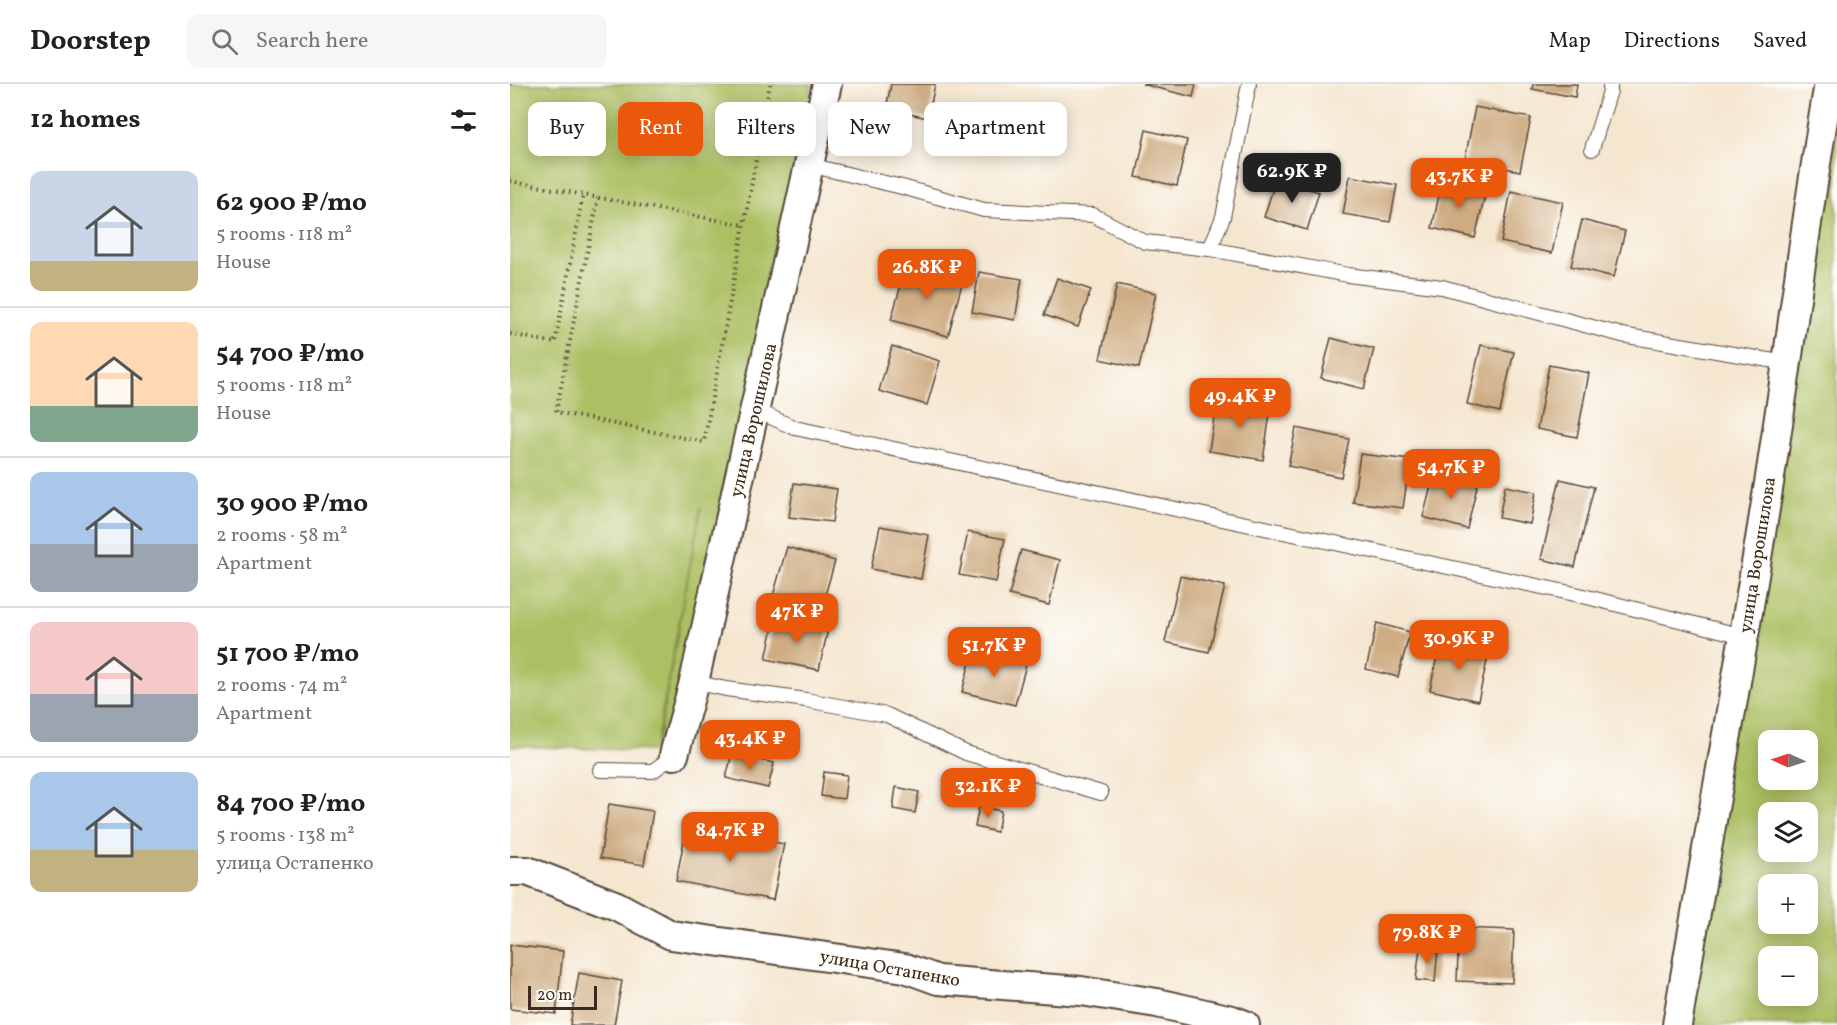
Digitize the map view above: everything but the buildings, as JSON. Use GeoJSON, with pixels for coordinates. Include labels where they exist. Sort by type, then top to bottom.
{"type":"FeatureCollection","features":[{"type":"Feature","properties":{"kind":"street","name":"улица Ворошилова"},"geometry":{"type":"LineString","coordinates":[[674,755],[694,682],[826,84]]}},
{"type":"Feature","properties":{"kind":"street","name":"улица Ворошилова"},"geometry":{"type":"LineString","coordinates":[[1677,1025],[1743,636],[1829,84]]}},
{"type":"Feature","properties":{"kind":"street","name":"улица Остапенко"},"geometry":{"type":"LineString","coordinates":[[510,871],[527,871],[616,906],[671,935],[905,968],[938,980],[1081,992],[1135,1000],[1232,1020],[1245,1025]]}},
{"type":"Feature","properties":{"kind":"lane"},"geometry":{"type":"LineString","coordinates":[[1210,249],[1223,218],[1249,84]]}},
{"type":"Feature","properties":{"kind":"lane"},"geometry":{"type":"LineString","coordinates":[[1592,149],[1611,84]]}},
{"type":"Feature","properties":{"kind":"lane"},"geometry":{"type":"LineString","coordinates":[[809,165],[902,187],[984,210],[1092,215],[1145,242],[1210,249],[1348,275],[1442,287],[1622,335],[1787,363]]}},
{"type":"Feature","properties":{"kind":"lane"},"geometry":{"type":"LineString","coordinates":[[755,410],[795,428],[1575,594],[1743,636]]}},
{"type":"Feature","properties":{"kind":"lane"},"geometry":{"type":"LineString","coordinates":[[694,682],[886,714],[966,753],[1101,793]]}},
{"type":"Feature","properties":{"kind":"lane"},"geometry":{"type":"LineString","coordinates":[[600,770],[653,771],[674,755]]}},
{"type":"Feature","properties":{"kind":"path"},"geometry":{"type":"LineString","coordinates":[[598,198],[556,412],[704,442],[770,84]]}},
{"type":"Feature","properties":{"kind":"path"},"geometry":{"type":"LineString","coordinates":[[510,181],[744,225]]}},
{"type":"Feature","properties":{"kind":"path"},"geometry":{"type":"LineString","coordinates":[[510,334],[555,343],[583,195]]}},
{"type":"Feature","properties":{"kind":"green space"},"geometry":{"type":"Polygon","coordinates":[[[510,84],[812,84],[808,102],[715,102],[715,156],[797,156],[674,755],[656,751],[701,507],[655,751],[510,746],[510,84]]]}},
{"type":"Feature","properties":{"kind":"green space"},"geometry":{"type":"Polygon","coordinates":[[[1837,84],[1837,1025],[1677,1025],[1837,84]]]}}]}
